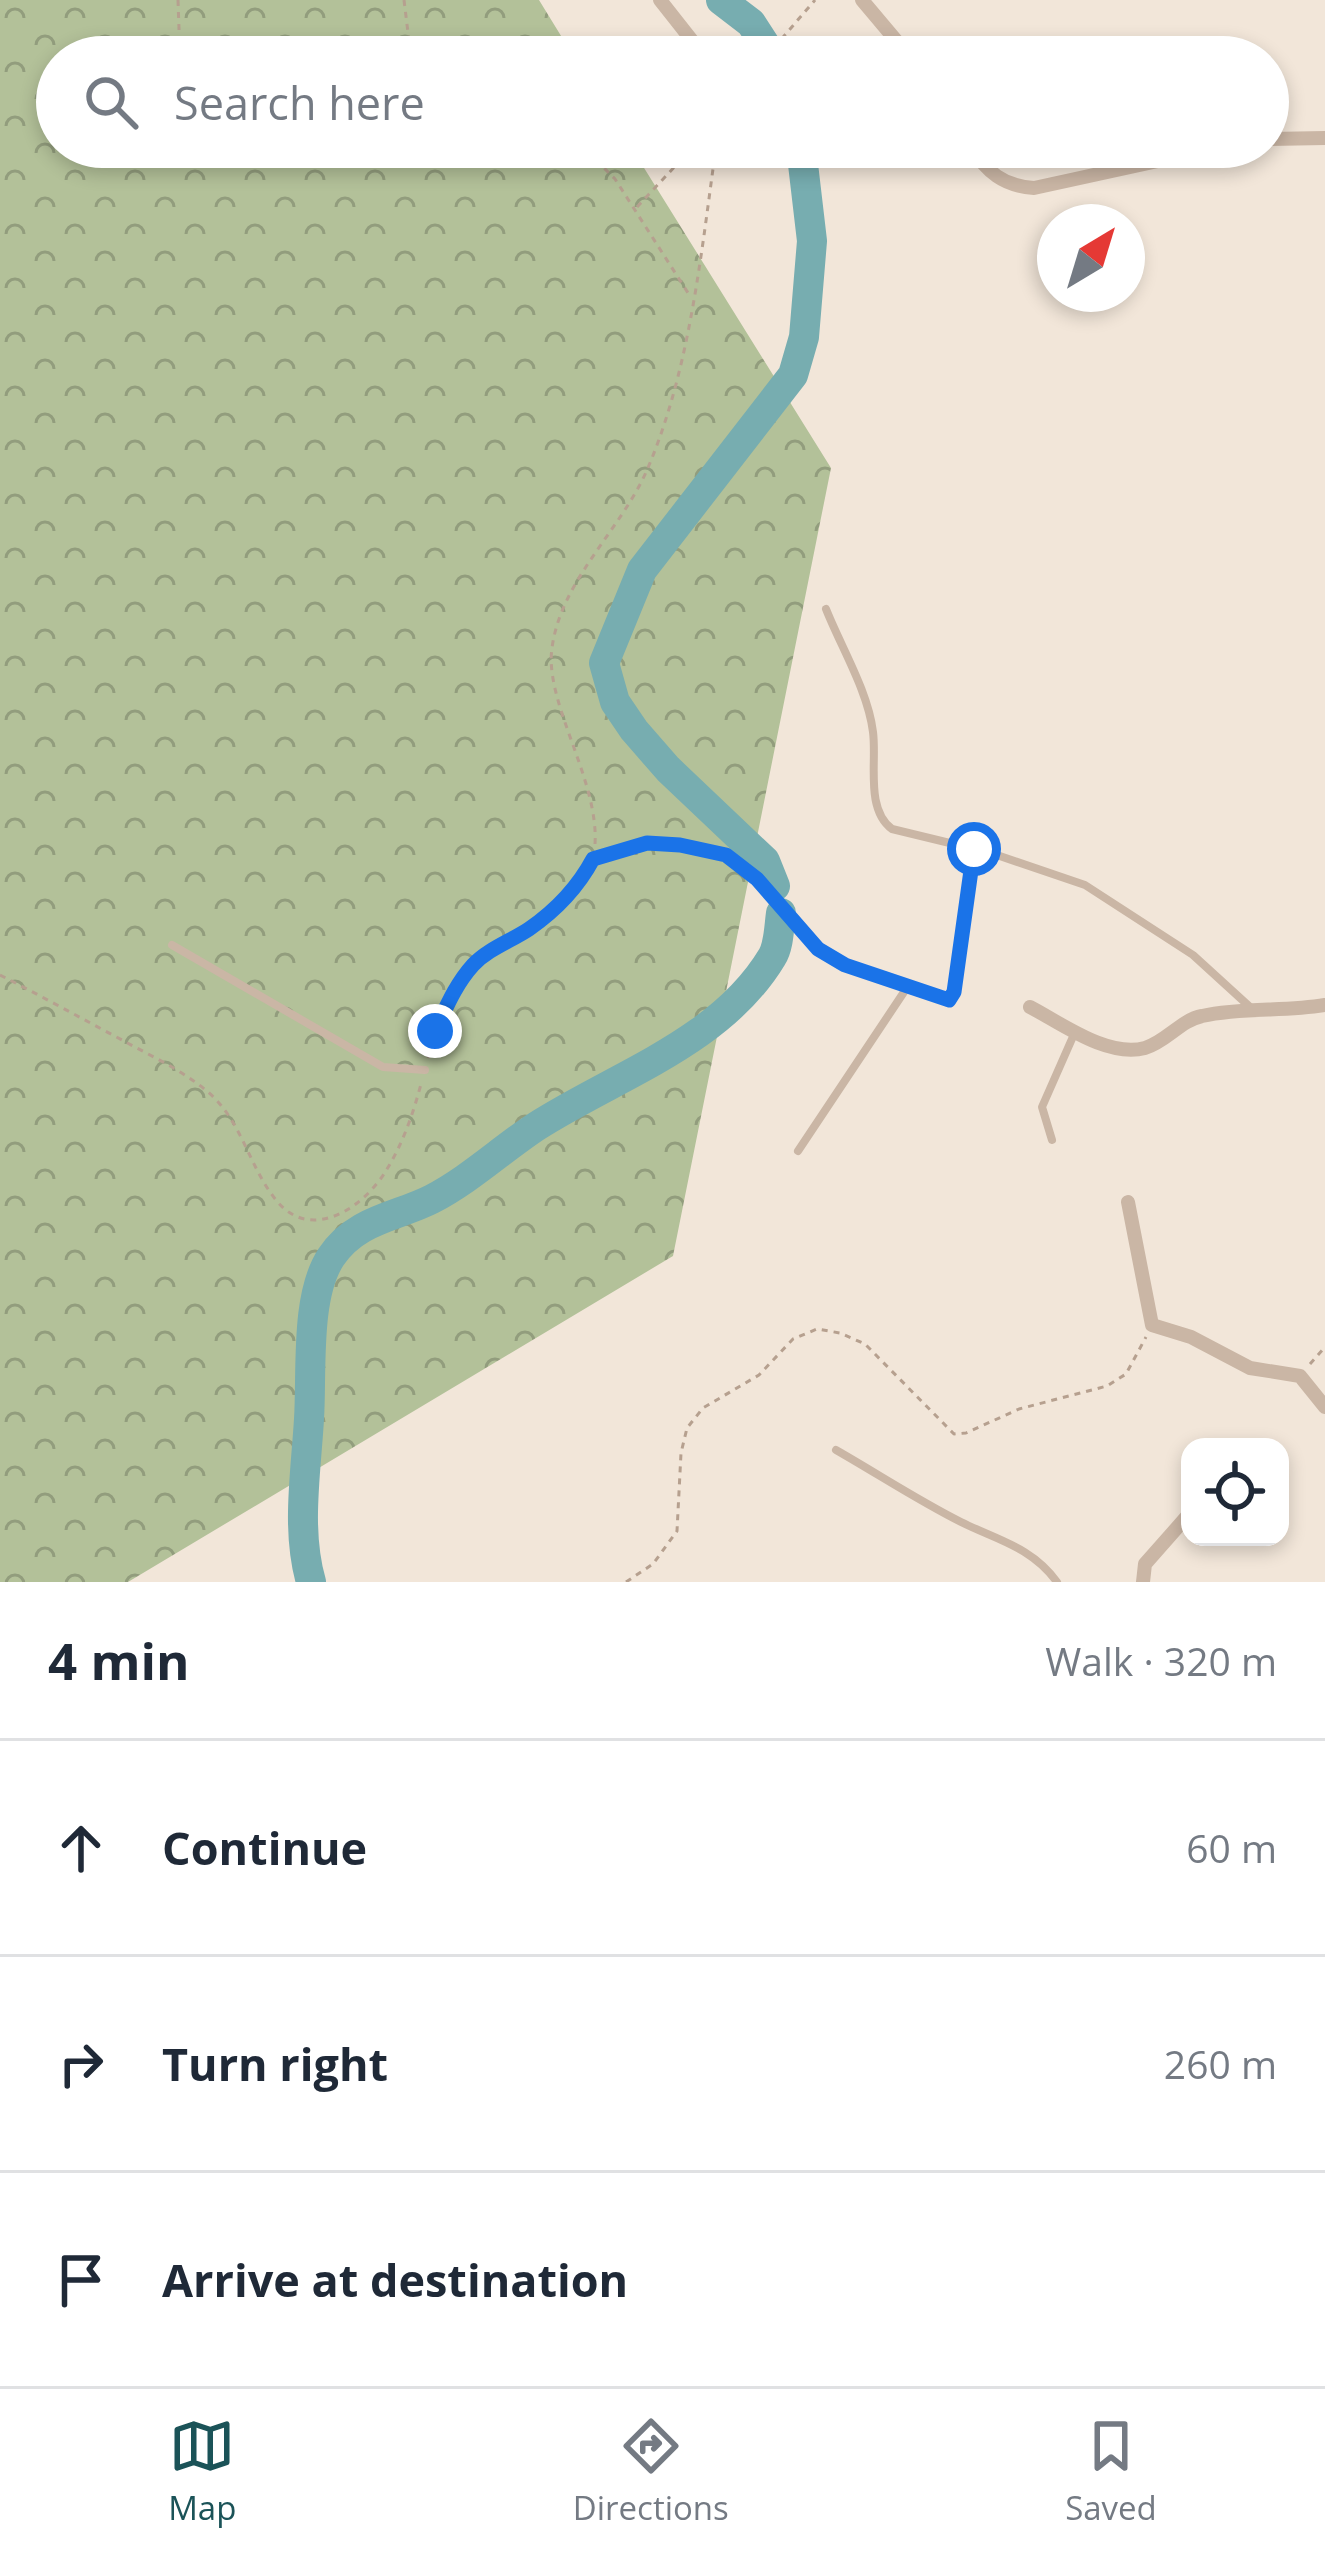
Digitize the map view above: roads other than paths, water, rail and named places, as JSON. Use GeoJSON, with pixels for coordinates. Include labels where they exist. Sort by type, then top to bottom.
{"type":"FeatureCollection","features":[{"type":"Feature","properties":{"kind":"street"},"geometry":{"type":"LineString","coordinates":[[660,0],[688,36]]}},
{"type":"Feature","properties":{"kind":"street"},"geometry":{"type":"LineString","coordinates":[[862,0],[892,36]]}},
{"type":"Feature","properties":{"kind":"street"},"geometry":{"type":"LineString","coordinates":[[1289,139],[1325,138]]}},
{"type":"Feature","properties":{"kind":"street"},"geometry":{"type":"LineString","coordinates":[[989,168],[1016,187],[1034,188],[1126,168]]}},
{"type":"Feature","properties":{"kind":"street"},"geometry":{"type":"LineString","coordinates":[[1030,1007],[1099,1042],[1145,1048],[1195,1017],[1250,1007],[1325,1005]]}},
{"type":"Feature","properties":{"kind":"street"},"geometry":{"type":"LineString","coordinates":[[1128,1202],[1152,1325],[1191,1337],[1250,1368],[1300,1376],[1325,1407]]}},
{"type":"Feature","properties":{"kind":"street"},"geometry":{"type":"LineString","coordinates":[[1143,1582],[1145,1564],[1181,1523]]}},
{"type":"Feature","properties":{"kind":"lane"},"geometry":{"type":"LineString","coordinates":[[826,609],[873,727],[876,810],[883,822],[892,829],[974,849],[1085,885],[1193,955],[1250,1007]]}},
{"type":"Feature","properties":{"kind":"lane"},"geometry":{"type":"LineString","coordinates":[[593,859],[647,843],[726,855],[757,879],[818,949],[845,965],[945,1001],[952,997],[974,849]]}},
{"type":"Feature","properties":{"kind":"lane"},"geometry":{"type":"LineString","coordinates":[[172,945],[382,1067],[425,1070]]}},
{"type":"Feature","properties":{"kind":"lane"},"geometry":{"type":"LineString","coordinates":[[798,1151],[908,986]]}},
{"type":"Feature","properties":{"kind":"lane"},"geometry":{"type":"LineString","coordinates":[[1052,1140],[1042,1108],[1076,1030]]}},
{"type":"Feature","properties":{"kind":"lane"},"geometry":{"type":"LineString","coordinates":[[836,1450],[964,1523],[1006,1539],[1048,1569],[1057,1582]]}},
{"type":"Feature","properties":{"kind":"waterway"},"geometry":{"type":"LineString","coordinates":[[721,0],[751,23],[759,36]]}},
{"type":"Feature","properties":{"kind":"waterway"},"geometry":{"type":"LineString","coordinates":[[775,886],[765,861],[634,730],[615,702],[604,663],[642,570],[793,375],[804,337],[812,241],[803,168]]}},
{"type":"Feature","properties":{"kind":"waterway"},"geometry":{"type":"LineString","coordinates":[[311,1582],[303,1522],[311,1335],[317,1292],[331,1257],[352,1234],[446,1191],[537,1126],[665,1054],[725,1012],[772,957],[781,913]]}}]}
